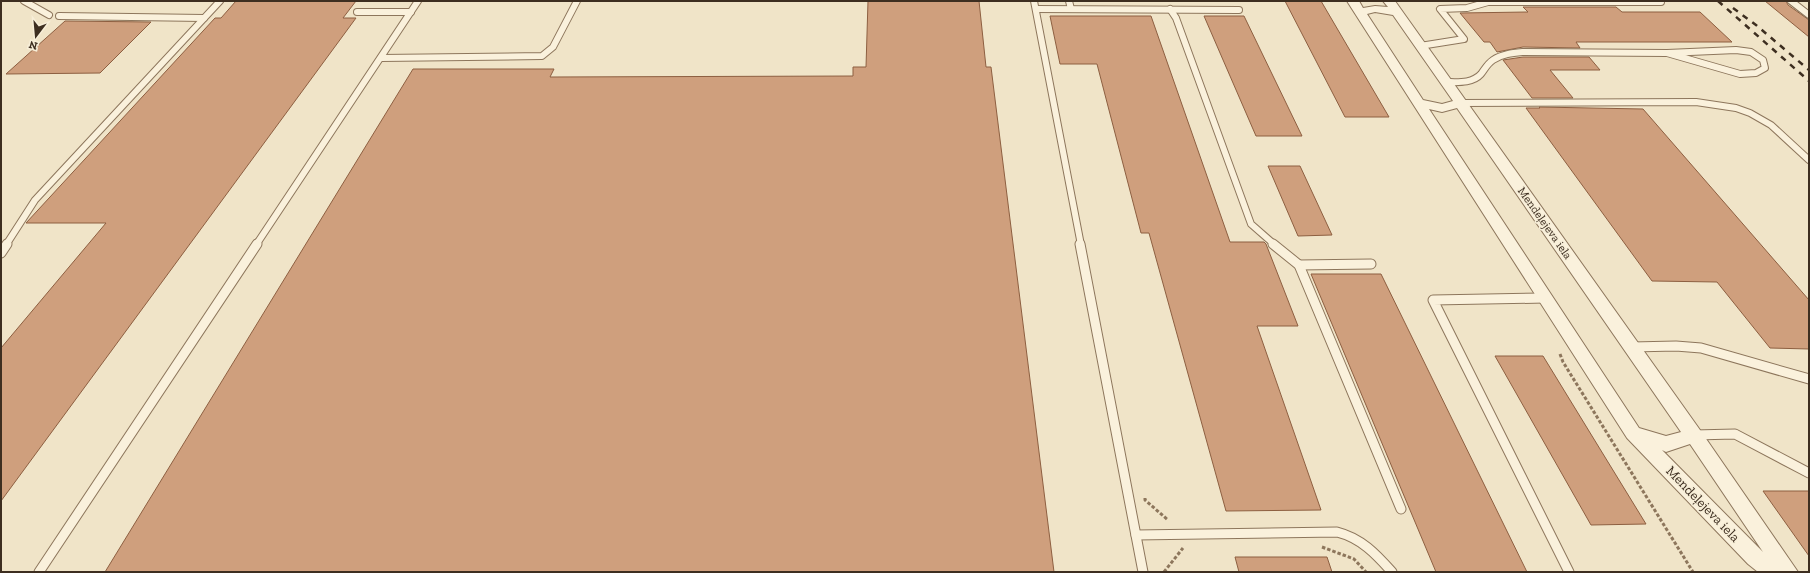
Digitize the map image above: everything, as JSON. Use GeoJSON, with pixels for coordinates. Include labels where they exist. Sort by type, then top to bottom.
{"type":"FeatureCollection","features":[{"type":"Feature","properties":{"kind":"street","name":"Mendeļejeva iela"},"geometry":{"type":"LineString","coordinates":[[1357,6],[1375,9],[1393,6],[1694,435],[1788,572]]}},
{"type":"Feature","properties":{"kind":"street","name":"Mendeļejeva iela"},"geometry":{"type":"LineString","coordinates":[[1357,6],[1418,104],[1633,433],[1755,558],[1775,572]]}},
{"type":"Feature","properties":{"kind":"street"},"geometry":{"type":"LineString","coordinates":[[1418,104],[1442,108],[1460,103]]}},
{"type":"Feature","properties":{"kind":"street"},"geometry":{"type":"LineString","coordinates":[[1633,433],[1666,444],[1694,435]]}},
{"type":"Feature","properties":{"kind":"lane"},"geometry":{"type":"LineString","coordinates":[[24,1],[49,14]]}},
{"type":"Feature","properties":{"kind":"lane"},"geometry":{"type":"LineString","coordinates":[[1,253],[34,200],[220,1]]}},
{"type":"Feature","properties":{"kind":"lane"},"geometry":{"type":"LineString","coordinates":[[39,572],[418,1]]}},
{"type":"Feature","properties":{"kind":"lane"},"geometry":{"type":"LineString","coordinates":[[381,58],[542,56],[553,47],[578,1]]}},
{"type":"Feature","properties":{"kind":"lane"},"geometry":{"type":"LineString","coordinates":[[1068,1],[1070,9]]}},
{"type":"Feature","properties":{"kind":"lane"},"geometry":{"type":"LineString","coordinates":[[1158,1],[1161,9]]}},
{"type":"Feature","properties":{"kind":"lane"},"geometry":{"type":"LineString","coordinates":[[1420,46],[1464,39],[1440,9],[1467,8],[1488,2],[1660,2],[1659,1]]}},
{"type":"Feature","properties":{"kind":"lane"},"geometry":{"type":"LineString","coordinates":[[1791,1],[1809,15]]}},
{"type":"Feature","properties":{"kind":"lane"},"geometry":{"type":"LineString","coordinates":[[1144,572],[1035,5],[1070,9],[1239,10]]}},
{"type":"Feature","properties":{"kind":"lane"},"geometry":{"type":"LineString","coordinates":[[1170,9],[1176,18],[1251,224],[1262,235],[1299,265],[1401,509]]}},
{"type":"Feature","properties":{"kind":"lane"},"geometry":{"type":"LineString","coordinates":[[357,12],[411,12]]}},
{"type":"Feature","properties":{"kind":"lane"},"geometry":{"type":"LineString","coordinates":[[59,16],[149,16],[204,18]]}},
{"type":"Feature","properties":{"kind":"lane"},"geometry":{"type":"LineString","coordinates":[[1446,82],[1466,83],[1478,78],[1487,65],[1503,54],[1523,52],[1667,53],[1736,50],[1751,52],[1763,60],[1764,68],[1756,73],[1740,74],[1667,53]]}},
{"type":"Feature","properties":{"kind":"lane"},"geometry":{"type":"LineString","coordinates":[[1460,103],[1696,102],[1736,108],[1750,113],[1771,125],[1809,160]]}},
{"type":"Feature","properties":{"kind":"lane"},"geometry":{"type":"LineString","coordinates":[[1299,265],[1372,264]]}},
{"type":"Feature","properties":{"kind":"lane"},"geometry":{"type":"LineString","coordinates":[[1545,298],[1433,300],[1570,572]]}},
{"type":"Feature","properties":{"kind":"lane"},"geometry":{"type":"LineString","coordinates":[[1632,347],[1676,346],[1701,348],[1809,379]]}},
{"type":"Feature","properties":{"kind":"lane"},"geometry":{"type":"LineString","coordinates":[[1694,435],[1735,434],[1809,473]]}},
{"type":"Feature","properties":{"kind":"lane"},"geometry":{"type":"LineString","coordinates":[[1136,534],[1337,532],[1347,534],[1369,547],[1392,572]]}},
{"type":"Feature","properties":{"kind":"path"},"geometry":{"type":"LineString","coordinates":[[1181,534],[1184,547]]}},
{"type":"Feature","properties":{"kind":"path"},"geometry":{"type":"LineString","coordinates":[[1184,547],[1191,547]]}},
{"type":"Feature","properties":{"kind":"path"},"geometry":{"type":"LineString","coordinates":[[1164,572],[1184,547]]}},
{"type":"Feature","properties":{"kind":"path"},"geometry":{"type":"LineString","coordinates":[[1321,547],[1354,559],[1366,572]]}},
{"type":"Feature","properties":{"kind":"building"},"geometry":{"type":"Polygon","coordinates":[[[236,1],[356,1],[343,18],[356,18],[1,501],[1,348],[106,223],[26,223],[215,18],[221,18],[236,1]]]}},
{"type":"Feature","properties":{"kind":"building"},"geometry":{"type":"Polygon","coordinates":[[[868,1],[979,1],[986,67],[991,67],[1054,572],[105,572],[413,69],[554,69],[550,77],[853,76],[853,67],[866,67],[868,1]]]}},
{"type":"Feature","properties":{"kind":"building"},"geometry":{"type":"Polygon","coordinates":[[[1285,1],[1321,1],[1389,117],[1345,117],[1285,1]]]}},
{"type":"Feature","properties":{"kind":"building"},"geometry":{"type":"Polygon","coordinates":[[[1765,1],[1786,1],[1788,5],[1809,20],[1809,37],[1765,1]]]}},
{"type":"Feature","properties":{"kind":"building"},"geometry":{"type":"Polygon","coordinates":[[[1523,7],[1616,7],[1622,12],[1700,12],[1732,42],[1576,42],[1580,48],[1523,47],[1497,52],[1490,42],[1484,42],[1460,13],[1528,12],[1523,7]]]}},
{"type":"Feature","properties":{"kind":"building"},"geometry":{"type":"Polygon","coordinates":[[[1050,16],[1151,16],[1230,242],[1264,242],[1266,244],[1298,326],[1257,326],[1321,510],[1226,511],[1149,233],[1141,233],[1097,64],[1060,64],[1050,16]]]}},
{"type":"Feature","properties":{"kind":"building"},"geometry":{"type":"Polygon","coordinates":[[[1204,16],[1244,16],[1302,136],[1256,136],[1204,16]]]}},
{"type":"Feature","properties":{"kind":"building"},"geometry":{"type":"Polygon","coordinates":[[[65,21],[151,22],[100,73],[6,74],[65,21]]]}},
{"type":"Feature","properties":{"kind":"building"},"geometry":{"type":"Polygon","coordinates":[[[1523,57],[1589,57],[1600,70],[1550,70],[1573,98],[1532,98],[1503,60],[1523,57]]]}},
{"type":"Feature","properties":{"kind":"building"},"geometry":{"type":"Polygon","coordinates":[[[1539,107],[1643,109],[1809,300],[1809,349],[1770,348],[1717,282],[1652,281],[1526,108],[1540,108],[1539,107]]]}},
{"type":"Feature","properties":{"kind":"building"},"geometry":{"type":"Polygon","coordinates":[[[1268,166],[1300,166],[1332,235],[1298,236],[1268,166]]]}},
{"type":"Feature","properties":{"kind":"building"},"geometry":{"type":"Polygon","coordinates":[[[1311,274],[1381,274],[1527,572],[1436,572],[1311,274]]]}},
{"type":"Feature","properties":{"kind":"building"},"geometry":{"type":"Polygon","coordinates":[[[1495,356],[1543,356],[1646,524],[1591,525],[1495,356]]]}},
{"type":"Feature","properties":{"kind":"building"},"geometry":{"type":"Polygon","coordinates":[[[1763,491],[1809,491],[1809,556],[1763,491]]]}},
{"type":"Feature","properties":{"kind":"building"},"geometry":{"type":"Polygon","coordinates":[[[1235,557],[1327,557],[1332,572],[1239,572],[1235,557]]]}},
{"type":"Feature","properties":{"kind":"railway"},"geometry":{"type":"LineString","coordinates":[[1718,1],[1809,81]]}},
{"type":"Feature","properties":{"kind":"railway"},"geometry":{"type":"LineString","coordinates":[[1733,8],[1756,25],[1809,70]]}}]}
